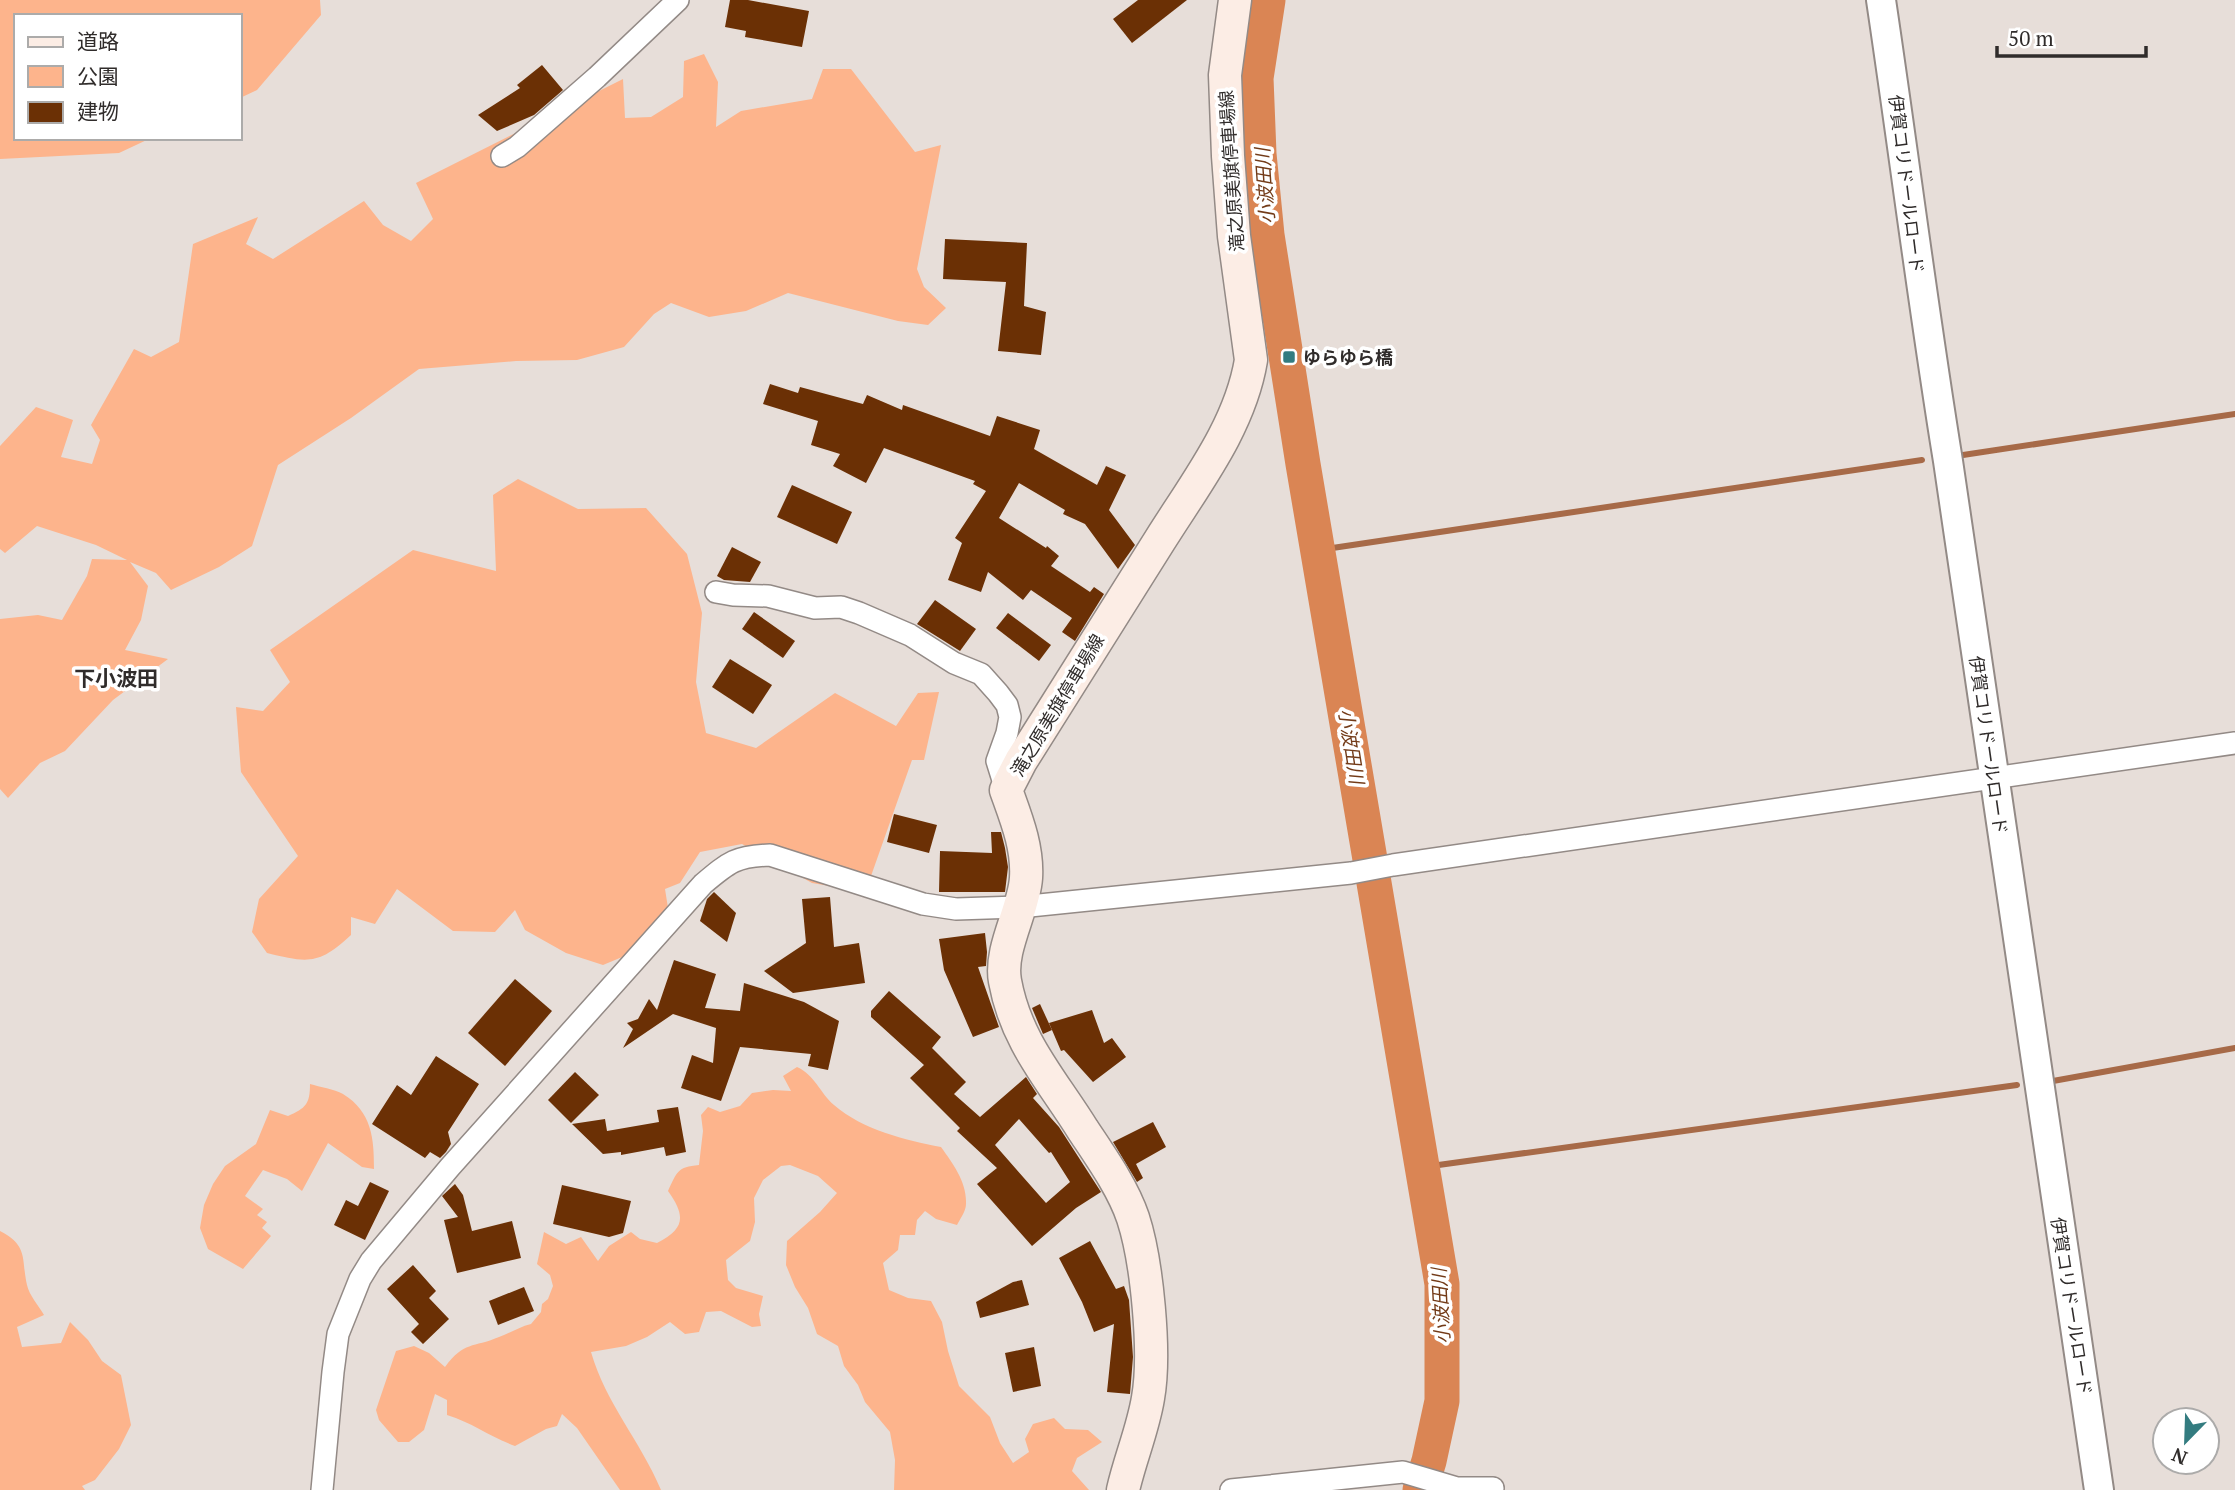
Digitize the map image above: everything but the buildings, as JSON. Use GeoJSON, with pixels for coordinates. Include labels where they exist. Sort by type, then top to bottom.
{"type":"FeatureCollection","features":[{"type":"Feature","properties":{"kind":"main road","name":"滝之原美旗停車場線"},"geometry":{"type":"LineString","coordinates":[[1123,1490],[1148,1397],[1151,1336],[1140,1245],[1132,1216],[1117,1186],[1020,1032],[1004,979],[1005,961],[1026,878],[1025,851],[1006,790],[1035,738],[1202,475],[1230,425],[1248,379],[1251,360],[1234,236],[1225,75],[1235,0]]}},
{"type":"Feature","properties":{"kind":"street"},"geometry":{"type":"LineString","coordinates":[[502,156],[517,147],[597,77],[678,0]]}},
{"type":"Feature","properties":{"kind":"street","name":"伊賀コリドールロード"},"geometry":{"type":"LineString","coordinates":[[1881,0],[1922,298],[2099,1490]]}},
{"type":"Feature","properties":{"kind":"street"},"geometry":{"type":"LineString","coordinates":[[716,592],[768,596],[815,608],[841,607],[910,635],[954,663],[981,674],[1003,699],[1010,717],[997,761],[1006,790]]}},
{"type":"Feature","properties":{"kind":"street"},"geometry":{"type":"LineString","coordinates":[[322,1490],[338,1334],[360,1279],[450,1167],[704,884],[727,863],[746,856],[770,855],[923,904],[956,909],[1020,907],[1351,873],[2235,743]]}},
{"type":"Feature","properties":{"kind":"street"},"geometry":{"type":"LineString","coordinates":[[1231,1490],[1403,1472],[1457,1488],[1493,1488]]}},
{"type":"Feature","properties":{"kind":"green space"},"geometry":{"type":"Polygon","coordinates":[[[0,0],[320,0],[321,15],[257,90],[242,97],[242,14],[14,14],[14,140],[147,140],[119,153],[0,159],[0,0]]]}},
{"type":"Feature","properties":{"kind":"green space"},"geometry":{"type":"Polygon","coordinates":[[[704,54],[718,82],[716,127],[741,111],[812,99],[823,69],[851,69],[915,152],[941,145],[917,269],[924,287],[946,308],[928,325],[898,321],[788,293],[746,311],[709,317],[671,303],[654,314],[624,347],[577,360],[516,361],[419,369],[351,418],[278,465],[252,546],[219,567],[171,590],[156,573],[130,562],[148,586],[141,620],[125,650],[168,659],[113,700],[65,751],[40,763],[8,798],[0,789],[0,619],[38,615],[62,620],[87,576],[92,559],[127,560],[96,545],[37,526],[5,553],[0,549],[0,446],[36,407],[73,420],[61,457],[92,464],[100,440],[91,425],[134,349],[151,357],[179,342],[193,244],[258,217],[246,244],[273,259],[364,201],[383,225],[411,241],[433,219],[416,183],[623,79],[625,118],[651,117],[683,97],[684,61],[704,54]]]}},
{"type":"Feature","properties":{"kind":"green space"},"geometry":{"type":"Polygon","coordinates":[[[518,479],[578,509],[646,508],[687,554],[702,613],[696,682],[706,733],[756,748],[835,693],[896,726],[918,693],[939,692],[924,760],[912,760],[871,876],[847,889],[812,883],[742,844],[700,852],[680,883],[665,889],[668,908],[627,955],[603,965],[566,953],[525,930],[515,910],[495,932],[453,931],[397,889],[375,924],[351,917],[351,935],[321,957],[303,960],[267,953],[252,932],[259,899],[298,856],[241,772],[236,707],[263,711],[290,682],[270,650],[413,550],[496,571],[493,495],[518,479]]]}},
{"type":"Feature","properties":{"kind":"green space"},"geometry":{"type":"Polygon","coordinates":[[[797,1067],[813,1079],[829,1100],[845,1114],[885,1133],[941,1147],[950,1160],[964,1188],[964,1212],[957,1225],[936,1219],[925,1211],[917,1220],[915,1235],[900,1235],[898,1250],[883,1263],[889,1290],[908,1298],[931,1301],[942,1322],[959,1386],[990,1417],[1000,1443],[1013,1463],[1029,1452],[1025,1439],[1033,1424],[1054,1418],[1065,1429],[1088,1430],[1102,1442],[1077,1458],[1072,1471],[1089,1490],[894,1490],[895,1460],[890,1432],[865,1402],[858,1385],[844,1366],[838,1346],[817,1334],[808,1308],[786,1265],[787,1241],[837,1193],[818,1176],[790,1165],[781,1166],[763,1180],[754,1198],[755,1222],[750,1241],[726,1260],[728,1280],[736,1288],[763,1296],[759,1314],[761,1326],[752,1327],[721,1311],[706,1312],[699,1332],[685,1334],[670,1322],[647,1337],[626,1346],[591,1352],[605,1388],[661,1490],[620,1490],[577,1428],[562,1414],[557,1426],[515,1446],[447,1415],[447,1400],[435,1394],[424,1430],[409,1442],[398,1442],[379,1420],[376,1410],[396,1351],[414,1346],[429,1353],[445,1367],[469,1346],[531,1324],[541,1312],[542,1304],[548,1299],[553,1286],[550,1275],[537,1264],[544,1232],[566,1244],[581,1237],[598,1261],[609,1246],[631,1232],[640,1239],[657,1243],[666,1238],[678,1227],[680,1221],[678,1208],[668,1191],[682,1169],[699,1165],[703,1131],[701,1115],[708,1107],[720,1112],[740,1106],[752,1093],[791,1091],[783,1076],[797,1067]]]}},
{"type":"Feature","properties":{"kind":"green space"},"geometry":{"type":"Polygon","coordinates":[[[310,1084],[343,1094],[360,1109],[366,1117],[372,1136],[374,1169],[362,1167],[328,1143],[302,1191],[287,1179],[263,1170],[245,1196],[263,1209],[257,1215],[267,1222],[262,1228],[271,1236],[243,1269],[208,1249],[200,1228],[204,1205],[225,1166],[256,1144],[270,1110],[288,1116],[299,1110],[308,1101],[310,1084]]]}},
{"type":"Feature","properties":{"kind":"green space"},"geometry":{"type":"Polygon","coordinates":[[[0,1231],[20,1248],[28,1289],[44,1315],[17,1327],[22,1347],[61,1343],[70,1322],[88,1340],[102,1361],[121,1375],[131,1425],[119,1449],[95,1480],[82,1486],[85,1490],[0,1490],[0,1231]]]}},
{"type":"Feature","properties":{"kind":"waterway","name":"小波田川"},"geometry":{"type":"LineString","coordinates":[[1268,0],[1256,78],[1259,154],[1267,235],[1303,464],[1442,1284],[1442,1401],[1420,1490]]}},
{"type":"Feature","properties":{"kind":"waterway"},"geometry":{"type":"LineString","coordinates":[[1963,455],[2235,414]]}},
{"type":"Feature","properties":{"kind":"waterway"},"geometry":{"type":"LineString","coordinates":[[1319,550],[1922,460]]}},
{"type":"Feature","properties":{"kind":"waterway"},"geometry":{"type":"LineString","coordinates":[[2053,1081],[2235,1048]]}},
{"type":"Feature","properties":{"kind":"waterway"},"geometry":{"type":"LineString","coordinates":[[1424,1167],[2017,1085]]}},
{"type":"Feature","properties":{"kind":"place","name":"ゆらゆら橋"},"geometry":{"type":"Point","coordinates":[1289,357]}},
{"type":"Feature","properties":{"kind":"district","name":"下小波田"},"geometry":{"type":"Point","coordinates":[116,678]}}]}
